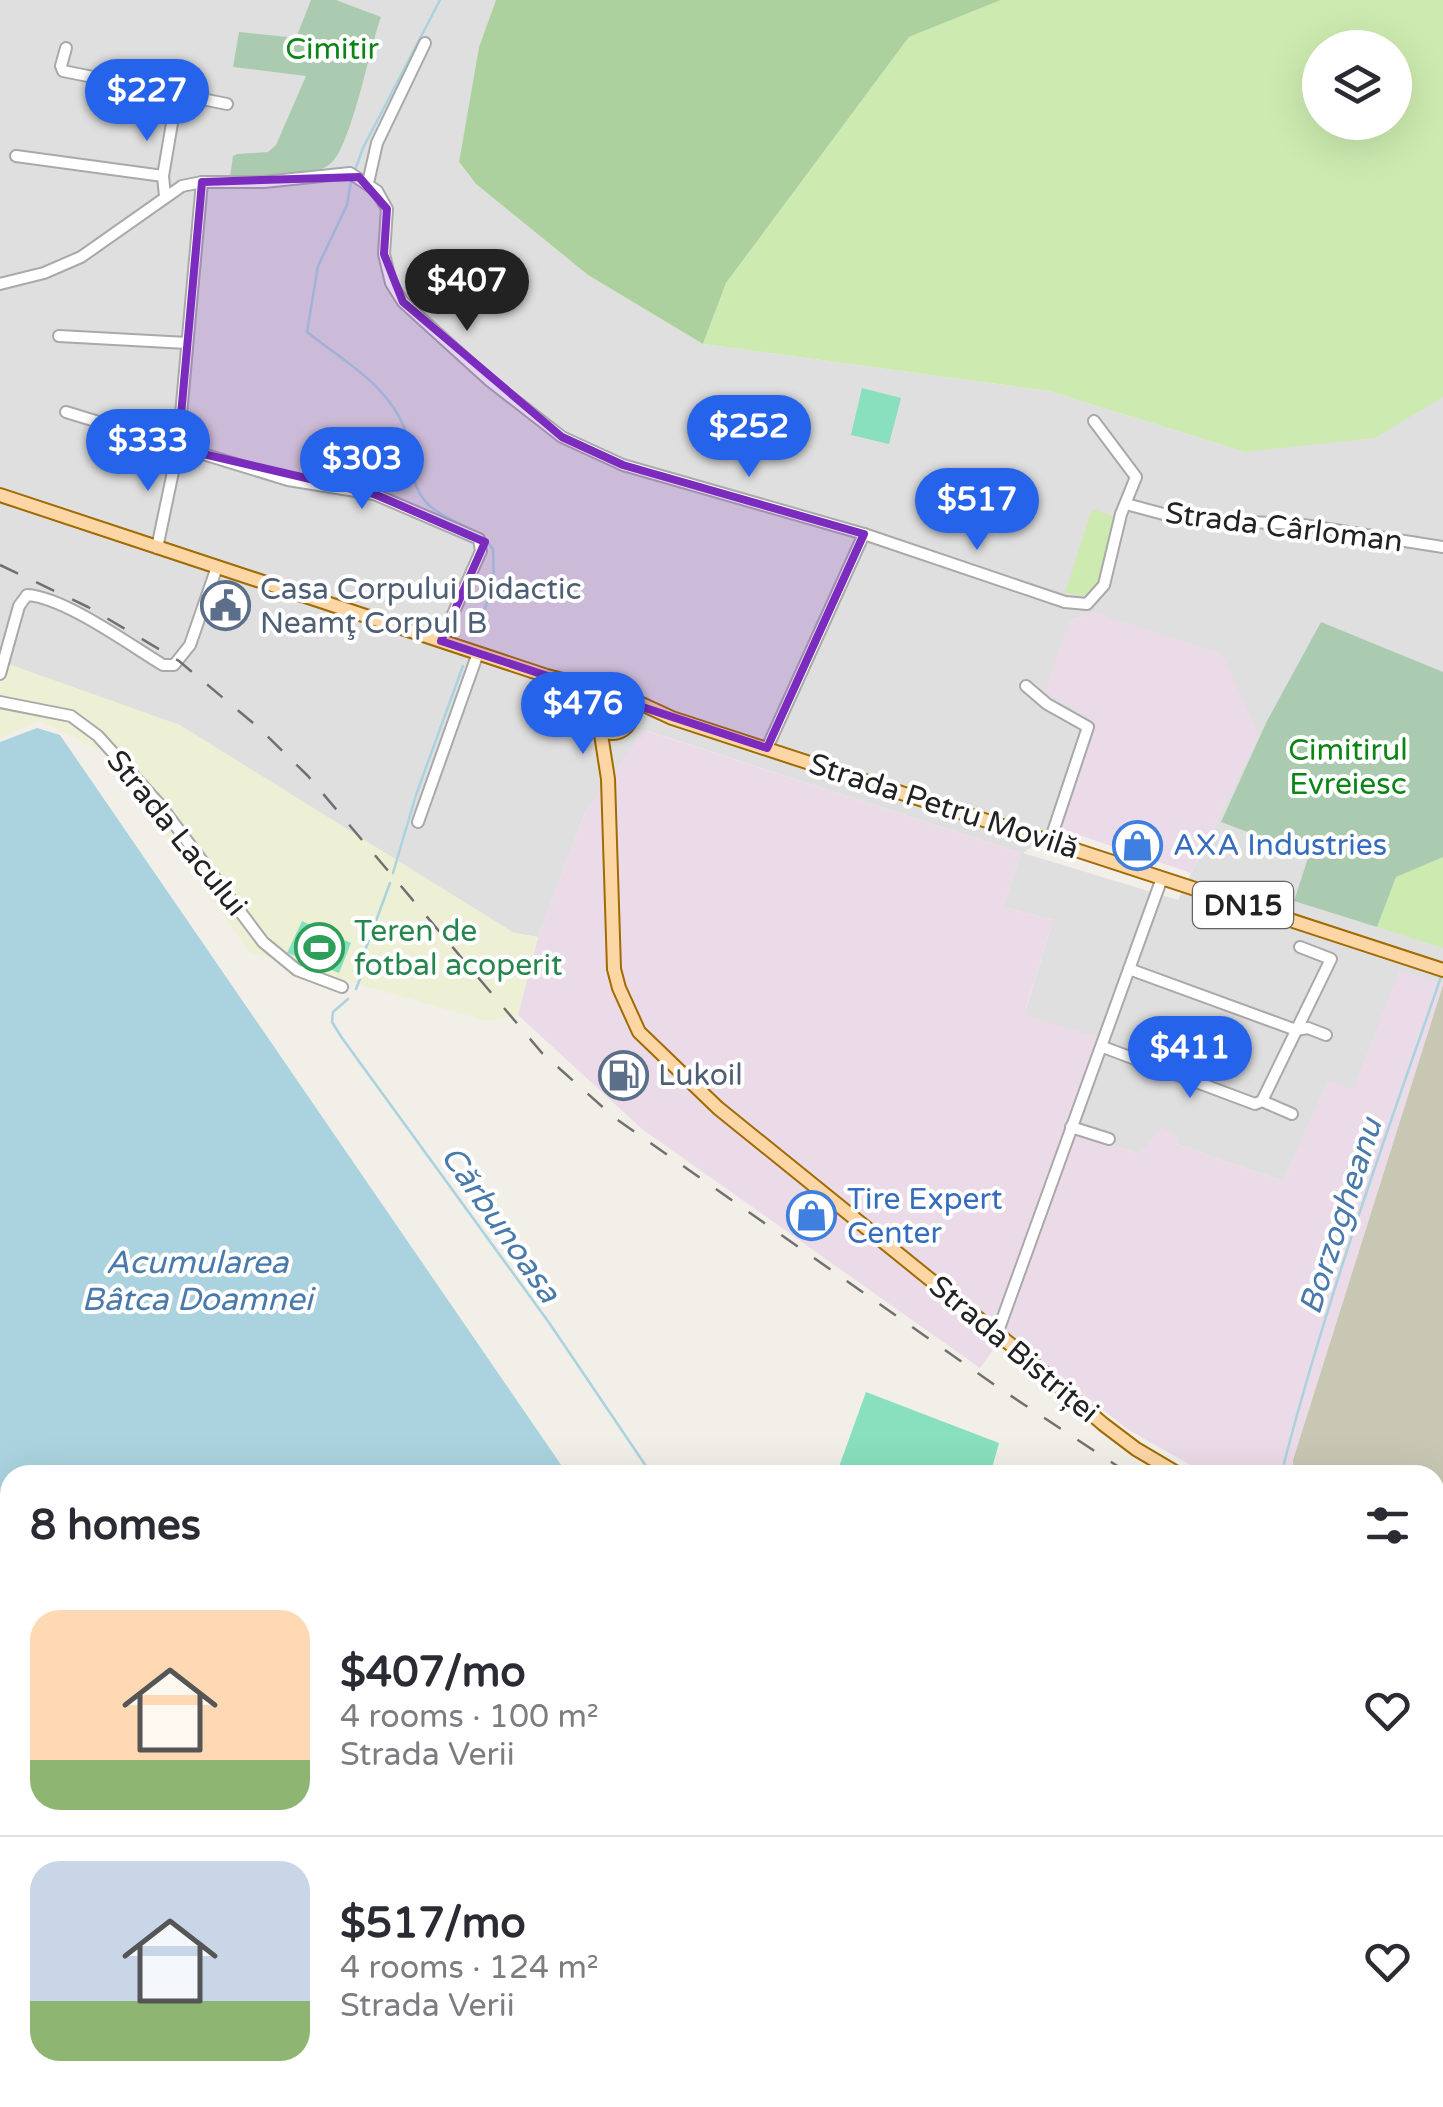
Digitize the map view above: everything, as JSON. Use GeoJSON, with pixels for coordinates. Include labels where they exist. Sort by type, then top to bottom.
{"type":"FeatureCollection","features":[{"type":"Feature","properties":{"kind":"main road","name":"Strada Petru Movilă"},"geometry":{"type":"LineString","coordinates":[[0,495],[546,676],[618,694],[672,718],[1440,969]]}},
{"type":"Feature","properties":{"kind":"main road","name":"Strada Petru Movilă"},"geometry":{"type":"LineString","coordinates":[[546,676],[597,722]]}},
{"type":"Feature","properties":{"kind":"main road"},"geometry":{"type":"LineString","coordinates":[[597,722],[598,700],[618,694],[630,704],[625,726]]}},
{"type":"Feature","properties":{"kind":"main road","name":"Strada Petru Movilă"},"geometry":{"type":"LineString","coordinates":[[625,726],[672,718]]}},
{"type":"Feature","properties":{"kind":"main road","name":"DN15"},"geometry":{"type":"LineString","coordinates":[[597,722],[610,732],[625,726]]}},
{"type":"Feature","properties":{"kind":"main road","name":"Strada Bistriței"},"geometry":{"type":"LineString","coordinates":[[597,722],[608,779],[614,969],[639,1032],[718,1108],[1114,1432],[1165,1465]]}},
{"type":"Feature","properties":{"kind":"main road","name":"Strada Bistriței"},"geometry":{"type":"LineString","coordinates":[[608,779],[613,750],[625,726]]}},
{"type":"Feature","properties":{"kind":"street"},"geometry":{"type":"LineString","coordinates":[[359,178],[425,43]]}},
{"type":"Feature","properties":{"kind":"street"},"geometry":{"type":"LineString","coordinates":[[66,48],[63,71],[227,104]]}},
{"type":"Feature","properties":{"kind":"street"},"geometry":{"type":"LineString","coordinates":[[164,196],[163,176],[176,94]]}},
{"type":"Feature","properties":{"kind":"street"},"geometry":{"type":"LineString","coordinates":[[16,156],[163,176]]}},
{"type":"Feature","properties":{"kind":"street"},"geometry":{"type":"LineString","coordinates":[[0,284],[44,274],[80,257],[182,186],[202,182],[359,178]]}},
{"type":"Feature","properties":{"kind":"street"},"geometry":{"type":"LineString","coordinates":[[359,178],[387,209],[384,254],[391,283],[403,302],[490,381],[562,437],[633,468],[864,534],[1033,593],[1088,604],[1104,585],[1136,476],[1094,421]]}},
{"type":"Feature","properties":{"kind":"street"},"geometry":{"type":"LineString","coordinates":[[157,548],[178,448],[202,182]]}},
{"type":"Feature","properties":{"kind":"street"},"geometry":{"type":"LineString","coordinates":[[59,336],[187,343]]}},
{"type":"Feature","properties":{"kind":"street"},"geometry":{"type":"LineString","coordinates":[[66,412],[288,480],[374,494],[479,539],[481,550],[440,640]]}},
{"type":"Feature","properties":{"kind":"street","name":"Strada Cârloman"},"geometry":{"type":"LineString","coordinates":[[1126,504],[1182,519],[1297,524],[1443,547]]}},
{"type":"Feature","properties":{"kind":"street"},"geometry":{"type":"LineString","coordinates":[[767,748],[864,534]]}},
{"type":"Feature","properties":{"kind":"street"},"geometry":{"type":"LineString","coordinates":[[0,674],[19,606],[27,595],[70,610],[163,665],[174,665],[190,645],[217,568]]}},
{"type":"Feature","properties":{"kind":"street"},"geometry":{"type":"LineString","coordinates":[[418,822],[478,653]]}},
{"type":"Feature","properties":{"kind":"street"},"geometry":{"type":"LineString","coordinates":[[1026,686],[1047,704],[1088,727],[1050,842]]}},
{"type":"Feature","properties":{"kind":"street","name":"Strada Lacului"},"geometry":{"type":"LineString","coordinates":[[0,702],[71,716],[98,736],[172,820],[264,942],[297,970],[342,986]]}},
{"type":"Feature","properties":{"kind":"street"},"geometry":{"type":"LineString","coordinates":[[997,1334],[1162,878]]}},
{"type":"Feature","properties":{"kind":"street"},"geometry":{"type":"LineString","coordinates":[[1103,1047],[1256,1104],[1262,1101],[1330,959],[1300,947]]}},
{"type":"Feature","properties":{"kind":"street"},"geometry":{"type":"LineString","coordinates":[[1130,969],[1296,1030],[1308,1028],[1326,1035]]}},
{"type":"Feature","properties":{"kind":"street"},"geometry":{"type":"LineString","coordinates":[[1262,1101],[1292,1114]]}},
{"type":"Feature","properties":{"kind":"street"},"geometry":{"type":"LineString","coordinates":[[1071,1127],[1109,1139]]}},
{"type":"Feature","properties":{"kind":"highlighted area"},"geometry":{"type":"Polygon","coordinates":[[[359,177],[387,209],[384,254],[403,302],[562,437],[623,465],[864,534],[767,748],[441,641],[485,542],[374,494],[178,448],[202,182],[359,177]]]}},
{"type":"Feature","properties":{"kind":"shaded area"},"geometry":{"type":"Polygon","coordinates":[[[0,0],[496,0],[479,47],[459,163],[476,184],[588,275],[703,344],[1049,391],[1245,452],[1443,397],[1443,985],[1400,971],[1353,1091],[1328,1082],[1283,1181],[1176,1144],[1139,1154],[1064,1129],[1098,1038],[1024,1016],[1053,920],[1003,907],[1021,853],[645,730],[585,813],[538,937],[514,933],[376,848],[0,661],[0,0]],[[1093,612],[1069,621],[1095,721],[1058,828],[1023,853],[1178,900],[1259,735],[1093,612]]]}},
{"type":"Feature","properties":{"kind":"shaded area"},"geometry":{"type":"Polygon","coordinates":[[[1093,612],[1222,654],[1259,735],[1191,873],[1058,828],[1095,721],[1045,692],[1069,621],[1093,612]]]}},
{"type":"Feature","properties":{"kind":"shaded area"},"geometry":{"type":"Polygon","coordinates":[[[0,661],[180,725],[514,933],[538,937],[518,1015],[486,1021],[249,952],[109,755],[40,721],[0,738],[0,661]]]}},
{"type":"Feature","properties":{"kind":"shaded area"},"geometry":{"type":"Polygon","coordinates":[[[644,730],[1021,853],[1003,907],[1053,920],[1024,1015],[1098,1038],[1064,1129],[1139,1154],[1161,1128],[1178,1136],[1176,1144],[1283,1181],[1328,1081],[1353,1090],[1400,970],[1443,985],[1293,1465],[1190,1465],[1127,1429],[1006,1332],[980,1368],[642,1129],[518,1015],[538,937],[585,813],[644,730]]]}},
{"type":"Feature","properties":{"kind":"shaded area"},"geometry":{"type":"Polygon","coordinates":[[[1443,985],[1443,1465],[1293,1465],[1443,985]]]}},
{"type":"Feature","properties":{"kind":"green space","name":"Cimitir"},"geometry":{"type":"Polygon","coordinates":[[[311,0],[336,0],[381,17],[338,155],[330,164],[309,173],[230,177],[233,156],[268,152],[276,145],[306,76],[233,67],[239,32],[296,38],[311,0]]]}},
{"type":"Feature","properties":{"kind":"green space"},"geometry":{"type":"Polygon","coordinates":[[[496,0],[1001,0],[909,37],[726,283],[703,344],[588,275],[476,184],[459,162],[479,47],[496,0]]]}},
{"type":"Feature","properties":{"kind":"green space"},"geometry":{"type":"Polygon","coordinates":[[[1001,0],[1443,0],[1443,397],[1375,438],[1245,452],[1049,391],[703,344],[726,283],[909,37],[1001,0]]]}},
{"type":"Feature","properties":{"kind":"green space"},"geometry":{"type":"Polygon","coordinates":[[[862,388],[901,398],[889,444],[851,435],[862,388]]]}},
{"type":"Feature","properties":{"kind":"green space"},"geometry":{"type":"Polygon","coordinates":[[[1092,509],[1115,517],[1099,588],[1081,596],[1065,593],[1092,509]]]}},
{"type":"Feature","properties":{"kind":"green space","name":"Cimitirul Evreiesc"},"geometry":{"type":"Polygon","coordinates":[[[1321,622],[1443,672],[1443,857],[1396,877],[1377,927],[1294,901],[1309,855],[1221,822],[1267,721],[1321,622]]]}},
{"type":"Feature","properties":{"kind":"green space"},"geometry":{"type":"Polygon","coordinates":[[[1443,857],[1443,948],[1377,927],[1396,876],[1443,857]]]}},
{"type":"Feature","properties":{"kind":"green space","name":"Teren de fotbal acoperit"},"geometry":{"type":"Polygon","coordinates":[[[302,921],[351,943],[339,973],[287,953],[302,921]]]}},
{"type":"Feature","properties":{"kind":"green space"},"geometry":{"type":"Polygon","coordinates":[[[866,1392],[999,1443],[993,1465],[840,1465],[866,1392]]]}},
{"type":"Feature","properties":{"kind":"water","name":"Acumularea Bâtca Doamnei"},"geometry":{"type":"Polygon","coordinates":[[[37,728],[60,735],[561,1465],[0,1465],[0,742],[37,728]]]}},
{"type":"Feature","properties":{"kind":"waterway"},"geometry":{"type":"LineString","coordinates":[[354,173],[363,148],[440,0]]}},
{"type":"Feature","properties":{"kind":"waterway"},"geometry":{"type":"LineString","coordinates":[[351,181],[347,205],[318,266],[307,332],[365,376],[390,402],[407,435],[414,477],[425,501],[477,533],[493,549],[494,584],[474,637]]}},
{"type":"Feature","properties":{"kind":"waterway","name":"Cărbunoasa"},"geometry":{"type":"LineString","coordinates":[[393,873],[416,795],[463,666]]}},
{"type":"Feature","properties":{"kind":"waterway","name":"Cărbunoasa"},"geometry":{"type":"LineString","coordinates":[[356,989],[364,969],[363,956],[390,883]]}},
{"type":"Feature","properties":{"kind":"waterway","name":"Borzogheanu"},"geometry":{"type":"LineString","coordinates":[[1284,1465],[1335,1286],[1441,977]]}},
{"type":"Feature","properties":{"kind":"waterway","name":"Cărbunoasa"},"geometry":{"type":"LineString","coordinates":[[348,999],[333,1012],[332,1022],[342,1038],[550,1324],[645,1465]]}},
{"type":"Feature","properties":{"kind":"railway"},"geometry":{"type":"LineString","coordinates":[[0,565],[88,607],[179,661],[259,728],[308,776],[542,1053],[615,1118],[996,1386],[1116,1465]]}},
{"type":"Feature","properties":{"kind":"place","name":"Casa Corpului Didactic Neamţ Corpul B"},"geometry":{"type":"Point","coordinates":[225,606]}},
{"type":"Feature","properties":{"kind":"place","name":"AXA Industries"},"geometry":{"type":"Point","coordinates":[1138,845]}},
{"type":"Feature","properties":{"kind":"place","name":"Teren de fotbal acoperit"},"geometry":{"type":"Point","coordinates":[319,948]}},
{"type":"Feature","properties":{"kind":"place","name":"Lukoil"},"geometry":{"type":"Point","coordinates":[623,1075]}},
{"type":"Feature","properties":{"kind":"place","name":"Tire Expert Center"},"geometry":{"type":"Point","coordinates":[812,1216]}}]}
